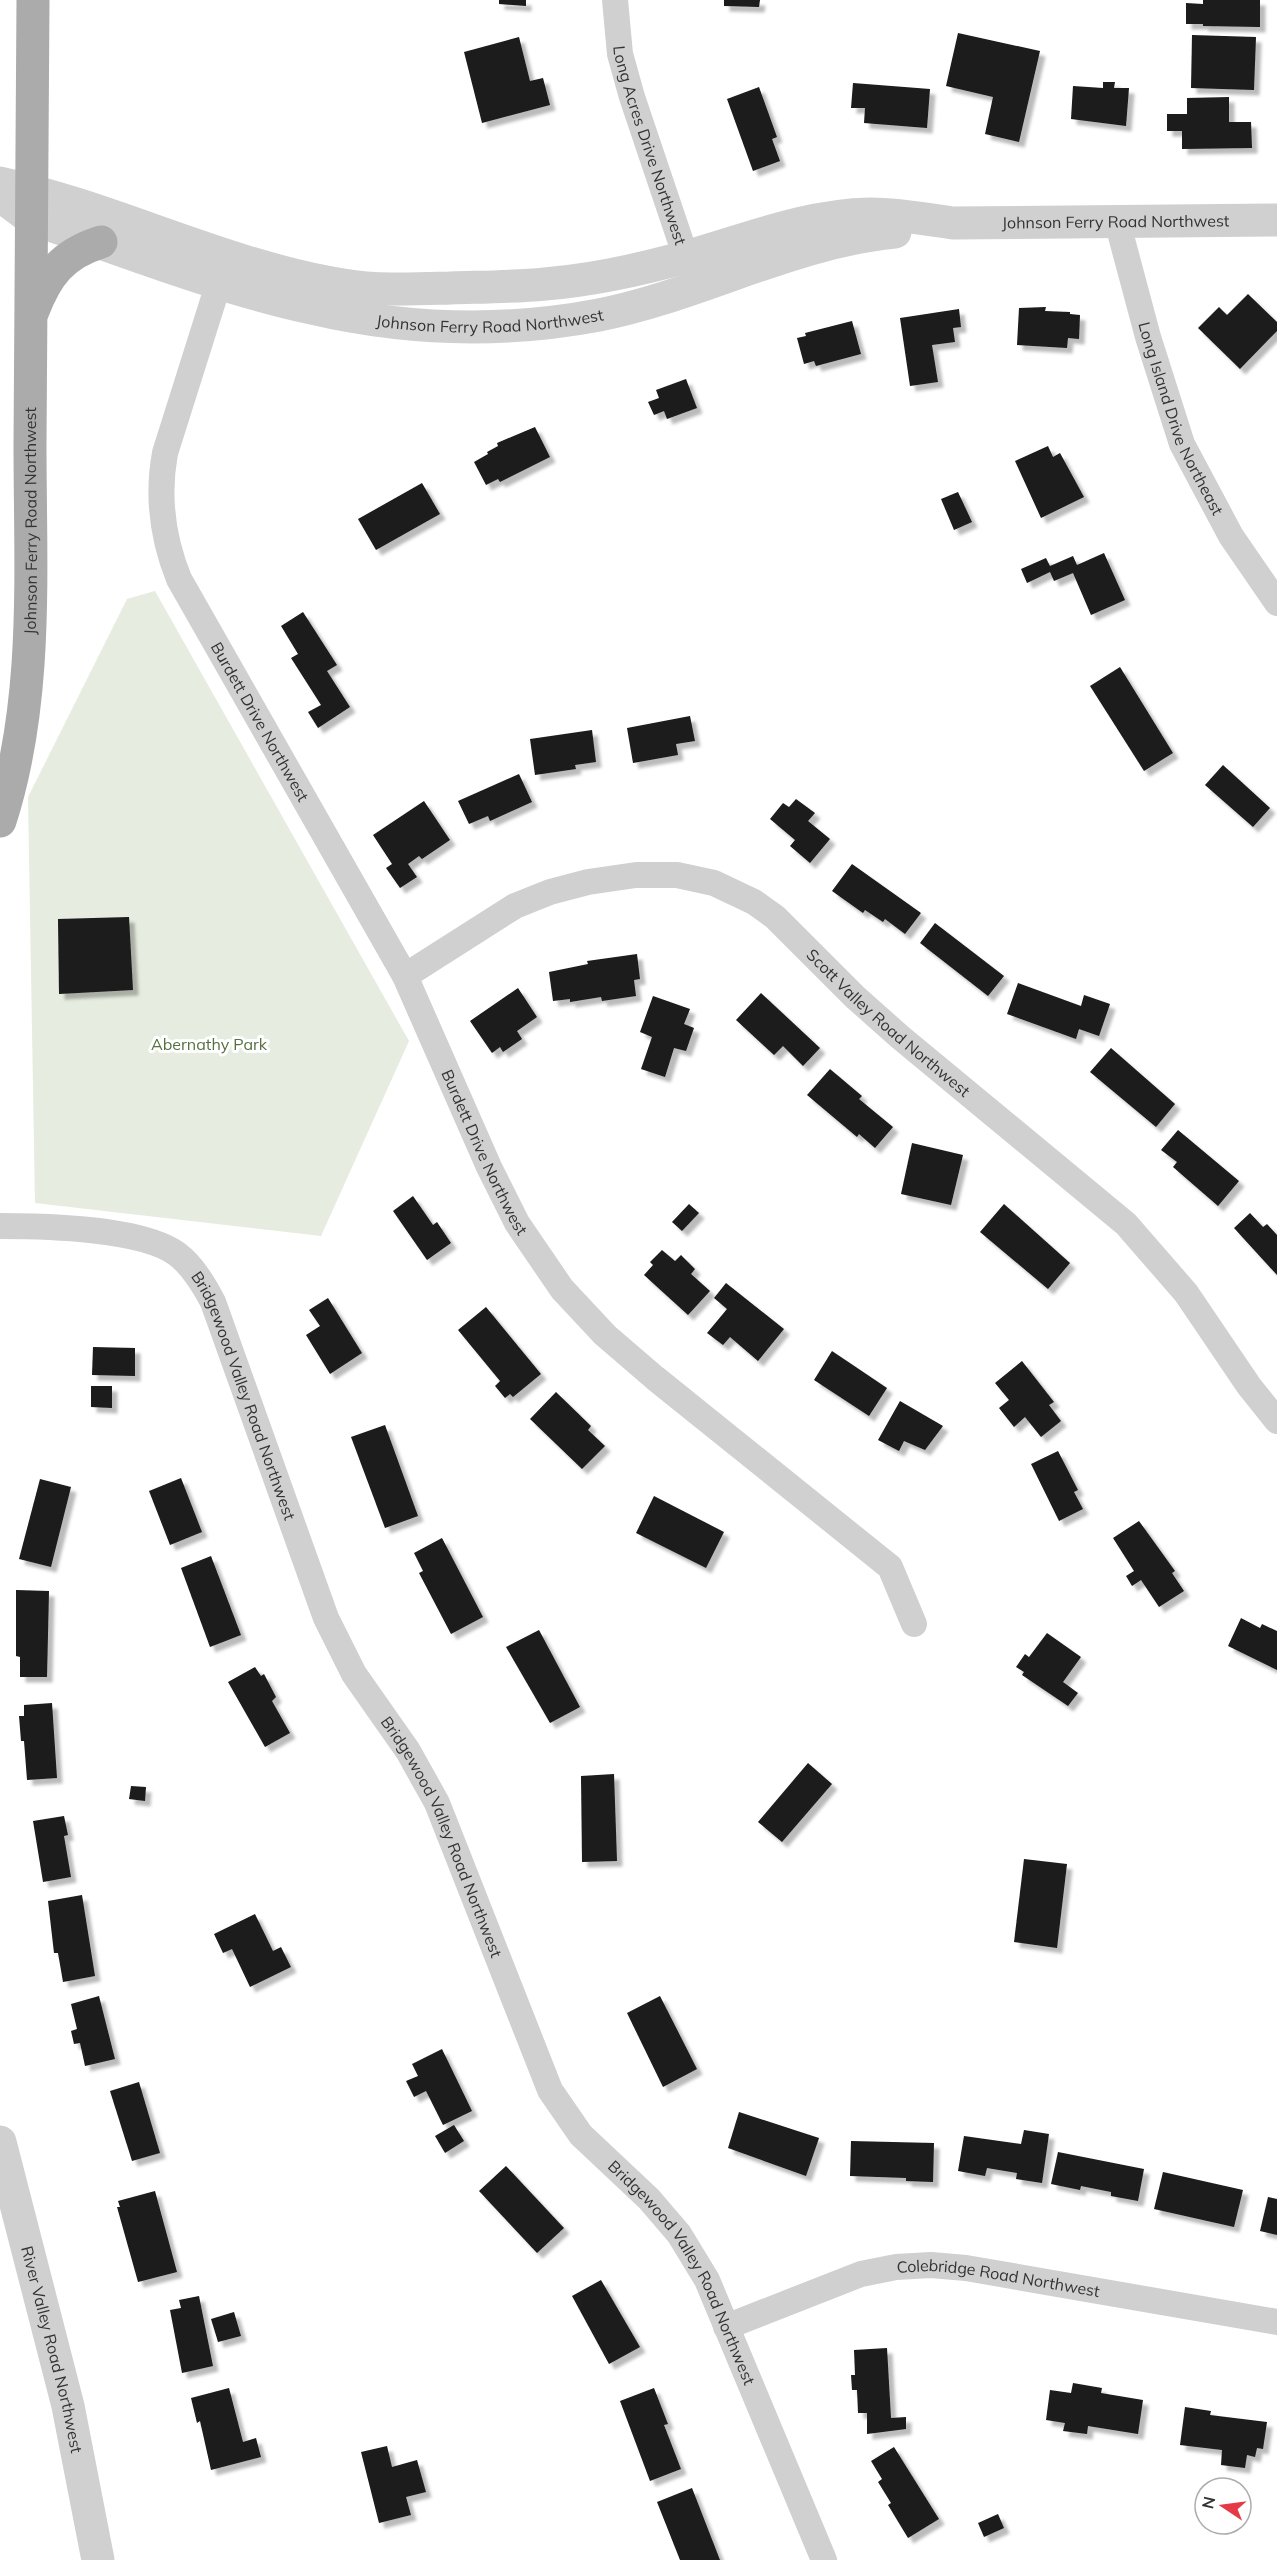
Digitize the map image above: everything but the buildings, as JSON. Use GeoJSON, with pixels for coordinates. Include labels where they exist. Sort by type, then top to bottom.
{"type":"FeatureCollection","features":[{"type":"Feature","properties":{"kind":"main road"},"geometry":{"type":"LineString","coordinates":[[15,196],[33,0]]}},
{"type":"Feature","properties":{"kind":"main road","name":"Johnson Ferry Road Northwest"},"geometry":{"type":"LineString","coordinates":[[0,821],[10,789],[20,741],[28,658],[30,318],[15,196]]}},
{"type":"Feature","properties":{"kind":"main road"},"geometry":{"type":"LineString","coordinates":[[30,318],[46,282],[55,269],[70,255],[101,242]]}},
{"type":"Feature","properties":{"kind":"street","name":"Long Acres Drive Northwest"},"geometry":{"type":"LineString","coordinates":[[615,0],[620,54],[632,97],[691,272]]}},
{"type":"Feature","properties":{"kind":"street","name":"Johnson Ferry Road Northwest"},"geometry":{"type":"LineString","coordinates":[[15,196],[101,242],[280,301],[350,316],[422,325],[476,327],[518,325],[600,314],[642,304],[691,272],[775,230],[824,218],[870,214],[912,216],[953,223],[1277,220]]}},
{"type":"Feature","properties":{"kind":"street","name":"Johnson Ferry Road Northwest"},"geometry":{"type":"LineString","coordinates":[[15,196],[286,273],[345,285],[434,289],[545,284],[691,272]]}},
{"type":"Feature","properties":{"kind":"street","name":"Long Island Drive Northeast"},"geometry":{"type":"LineString","coordinates":[[1117,221],[1148,337],[1182,444],[1231,536],[1277,603]]}},
{"type":"Feature","properties":{"kind":"street","name":"Burdett Drive Northwest"},"geometry":{"type":"LineString","coordinates":[[219,282],[165,453],[161,477],[162,521],[179,579],[405,976],[489,1167],[517,1223],[562,1289],[605,1335],[655,1378],[890,1567],[914,1624]]}},
{"type":"Feature","properties":{"kind":"street","name":"Scott Valley Road Northwest"},"geometry":{"type":"LineString","coordinates":[[405,976],[515,906],[550,892],[588,882],[636,875],[677,875],[714,883],[754,902],[775,917],[855,997],[900,1037],[1126,1224],[1186,1293],[1249,1386],[1277,1420]]}},
{"type":"Feature","properties":{"kind":"street","name":"Bridgewood Valley Road Northwest"},"geometry":{"type":"LineString","coordinates":[[0,1226],[42,1226],[142,1237],[177,1254],[202,1281],[213,1302],[326,1618],[354,1674],[408,1751],[437,1803],[550,2090],[581,2135],[649,2199],[679,2234],[707,2280],[824,2560]]}},
{"type":"Feature","properties":{"kind":"street","name":"River Valley Road Northwest"},"geometry":{"type":"LineString","coordinates":[[1,2149],[68,2406],[98,2560]]}},
{"type":"Feature","properties":{"kind":"street","name":"Colebridge Road Northwest"},"geometry":{"type":"LineString","coordinates":[[726,2326],[861,2274],[896,2267],[931,2265],[966,2268],[1277,2322]]}},
{"type":"Feature","properties":{"kind":"green space","name":"Abernathy Park"},"geometry":{"type":"Polygon","coordinates":[[[155,591],[409,1041],[321,1236],[35,1203],[28,797],[127,599],[155,591]]]}}]}
